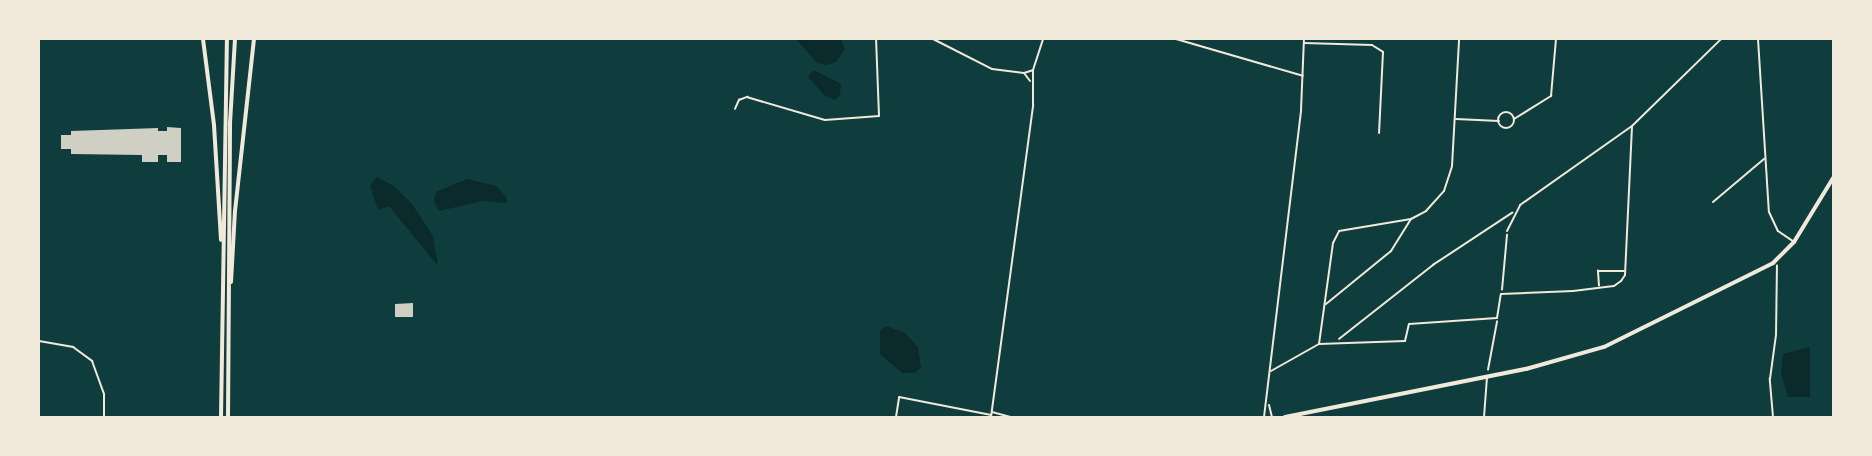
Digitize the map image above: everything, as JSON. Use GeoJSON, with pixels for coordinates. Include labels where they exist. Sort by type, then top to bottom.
{"type":"FeatureCollection","features":[{"type":"Feature","properties":{"kind":"main road"},"geometry":{"type":"LineString","coordinates":[[203,39],[214,124],[223,268]]}},
{"type":"Feature","properties":{"kind":"main road"},"geometry":{"type":"LineString","coordinates":[[221,417],[227,39]]}},
{"type":"Feature","properties":{"kind":"main road"},"geometry":{"type":"LineString","coordinates":[[228,417],[230,123],[235,39]]}},
{"type":"Feature","properties":{"kind":"main road"},"geometry":{"type":"LineString","coordinates":[[228,333],[235,211],[254,39]]}},
{"type":"Feature","properties":{"kind":"main road"},"geometry":{"type":"LineString","coordinates":[[1285,417],[1487,377],[1604,347],[1756,274],[1778,259],[1794,242],[1833,178]]}},
{"type":"Feature","properties":{"kind":"street"},"geometry":{"type":"LineString","coordinates":[[933,39],[979,64],[1024,73],[1033,70]]}},
{"type":"Feature","properties":{"kind":"street"},"geometry":{"type":"LineString","coordinates":[[991,414],[1033,105],[1031,81],[1035,78],[1033,70],[1042,39]]}},
{"type":"Feature","properties":{"kind":"street"},"geometry":{"type":"LineString","coordinates":[[1176,39],[1304,76]]}},
{"type":"Feature","properties":{"kind":"street"},"geometry":{"type":"LineString","coordinates":[[1326,304],[1391,252],[1411,219],[1438,200],[1450,181],[1459,39]]}},
{"type":"Feature","properties":{"kind":"street"},"geometry":{"type":"LineString","coordinates":[[1455,119],[1498,121],[1506,128],[1514,119],[1551,96],[1556,39]]}},
{"type":"Feature","properties":{"kind":"street"},"geometry":{"type":"LineString","coordinates":[[1507,231],[1515,211],[1545,184],[1632,126],[1721,39]]}},
{"type":"Feature","properties":{"kind":"street"},"geometry":{"type":"LineString","coordinates":[[1758,39],[1764,159],[1772,224],[1794,242]]}},
{"type":"Feature","properties":{"kind":"street"},"geometry":{"type":"LineString","coordinates":[[1264,417],[1268,402],[1304,76],[1304,41],[1372,45],[1383,52],[1379,133]]}},
{"type":"Feature","properties":{"kind":"street"},"geometry":{"type":"LineString","coordinates":[[1024,73],[1026,80],[1031,81]]}},
{"type":"Feature","properties":{"kind":"street"},"geometry":{"type":"LineString","coordinates":[[1498,121],[1506,112],[1514,119]]}},
{"type":"Feature","properties":{"kind":"street"},"geometry":{"type":"LineString","coordinates":[[1271,371],[1319,344],[1330,346],[1405,341],[1408,324],[1497,318],[1501,294],[1614,286],[1621,281],[1625,271],[1632,126]]}},
{"type":"Feature","properties":{"kind":"street"},"geometry":{"type":"LineString","coordinates":[[1713,202],[1764,159]]}},
{"type":"Feature","properties":{"kind":"street"},"geometry":{"type":"LineString","coordinates":[[1319,344],[1333,243],[1339,231],[1411,219]]}},
{"type":"Feature","properties":{"kind":"street"},"geometry":{"type":"LineString","coordinates":[[39,341],[73,347],[92,360],[104,394],[104,417]]}},
{"type":"Feature","properties":{"kind":"street"},"geometry":{"type":"LineString","coordinates":[[1484,417],[1487,377]]}},
{"type":"Feature","properties":{"kind":"street"},"geometry":{"type":"LineString","coordinates":[[896,417],[899,397],[1011,417]]}},
{"type":"Feature","properties":{"kind":"street"},"geometry":{"type":"LineString","coordinates":[[1268,402],[1272,417]]}},
{"type":"Feature","properties":{"kind":"lane"},"geometry":{"type":"LineString","coordinates":[[735,109],[739,100],[747,97],[825,120],[879,116],[876,39]]}},
{"type":"Feature","properties":{"kind":"lane"},"geometry":{"type":"LineString","coordinates":[[1599,287],[1598,271],[1625,271]]}},
{"type":"Feature","properties":{"kind":"path"},"geometry":{"type":"LineString","coordinates":[[1330,346],[1433,265],[1515,211]]}},
{"type":"Feature","properties":{"kind":"path"},"geometry":{"type":"LineString","coordinates":[[1501,294],[1507,231]]}},
{"type":"Feature","properties":{"kind":"path"},"geometry":{"type":"LineString","coordinates":[[1773,417],[1770,379],[1776,335],[1778,259]]}},
{"type":"Feature","properties":{"kind":"path"},"geometry":{"type":"LineString","coordinates":[[1487,377],[1497,318]]}},
{"type":"Feature","properties":{"kind":"water"},"geometry":{"type":"Polygon","coordinates":[[[796,39],[841,39],[845,49],[836,62],[826,65],[816,62],[796,39]]]}},
{"type":"Feature","properties":{"kind":"water"},"geometry":{"type":"Polygon","coordinates":[[[813,70],[841,84],[840,95],[835,100],[825,96],[808,77],[813,70]]]}},
{"type":"Feature","properties":{"kind":"water"},"geometry":{"type":"Polygon","coordinates":[[[377,177],[394,186],[412,204],[433,236],[438,266],[389,206],[378,210],[370,186],[377,177]]]}},
{"type":"Feature","properties":{"kind":"water"},"geometry":{"type":"Polygon","coordinates":[[[467,179],[496,186],[506,196],[507,203],[482,201],[439,211],[434,201],[436,192],[467,179]]]}},
{"type":"Feature","properties":{"kind":"water"},"geometry":{"type":"Polygon","coordinates":[[[886,326],[905,333],[918,347],[921,368],[915,373],[902,373],[880,354],[880,331],[886,326]]]}},
{"type":"Feature","properties":{"kind":"water"},"geometry":{"type":"Polygon","coordinates":[[[1810,347],[1810,397],[1788,397],[1781,373],[1783,354],[1810,347]]]}},
{"type":"Feature","properties":{"kind":"building"},"geometry":{"type":"Polygon","coordinates":[[[167,127],[181,128],[181,162],[167,162],[167,155],[158,155],[158,162],[142,162],[142,155],[71,154],[71,149],[61,149],[61,135],[71,135],[71,131],[158,128],[158,131],[167,131],[167,127]]]}},
{"type":"Feature","properties":{"kind":"building"},"geometry":{"type":"Polygon","coordinates":[[[413,303],[413,317],[395,317],[395,304],[413,303]]]}}]}
